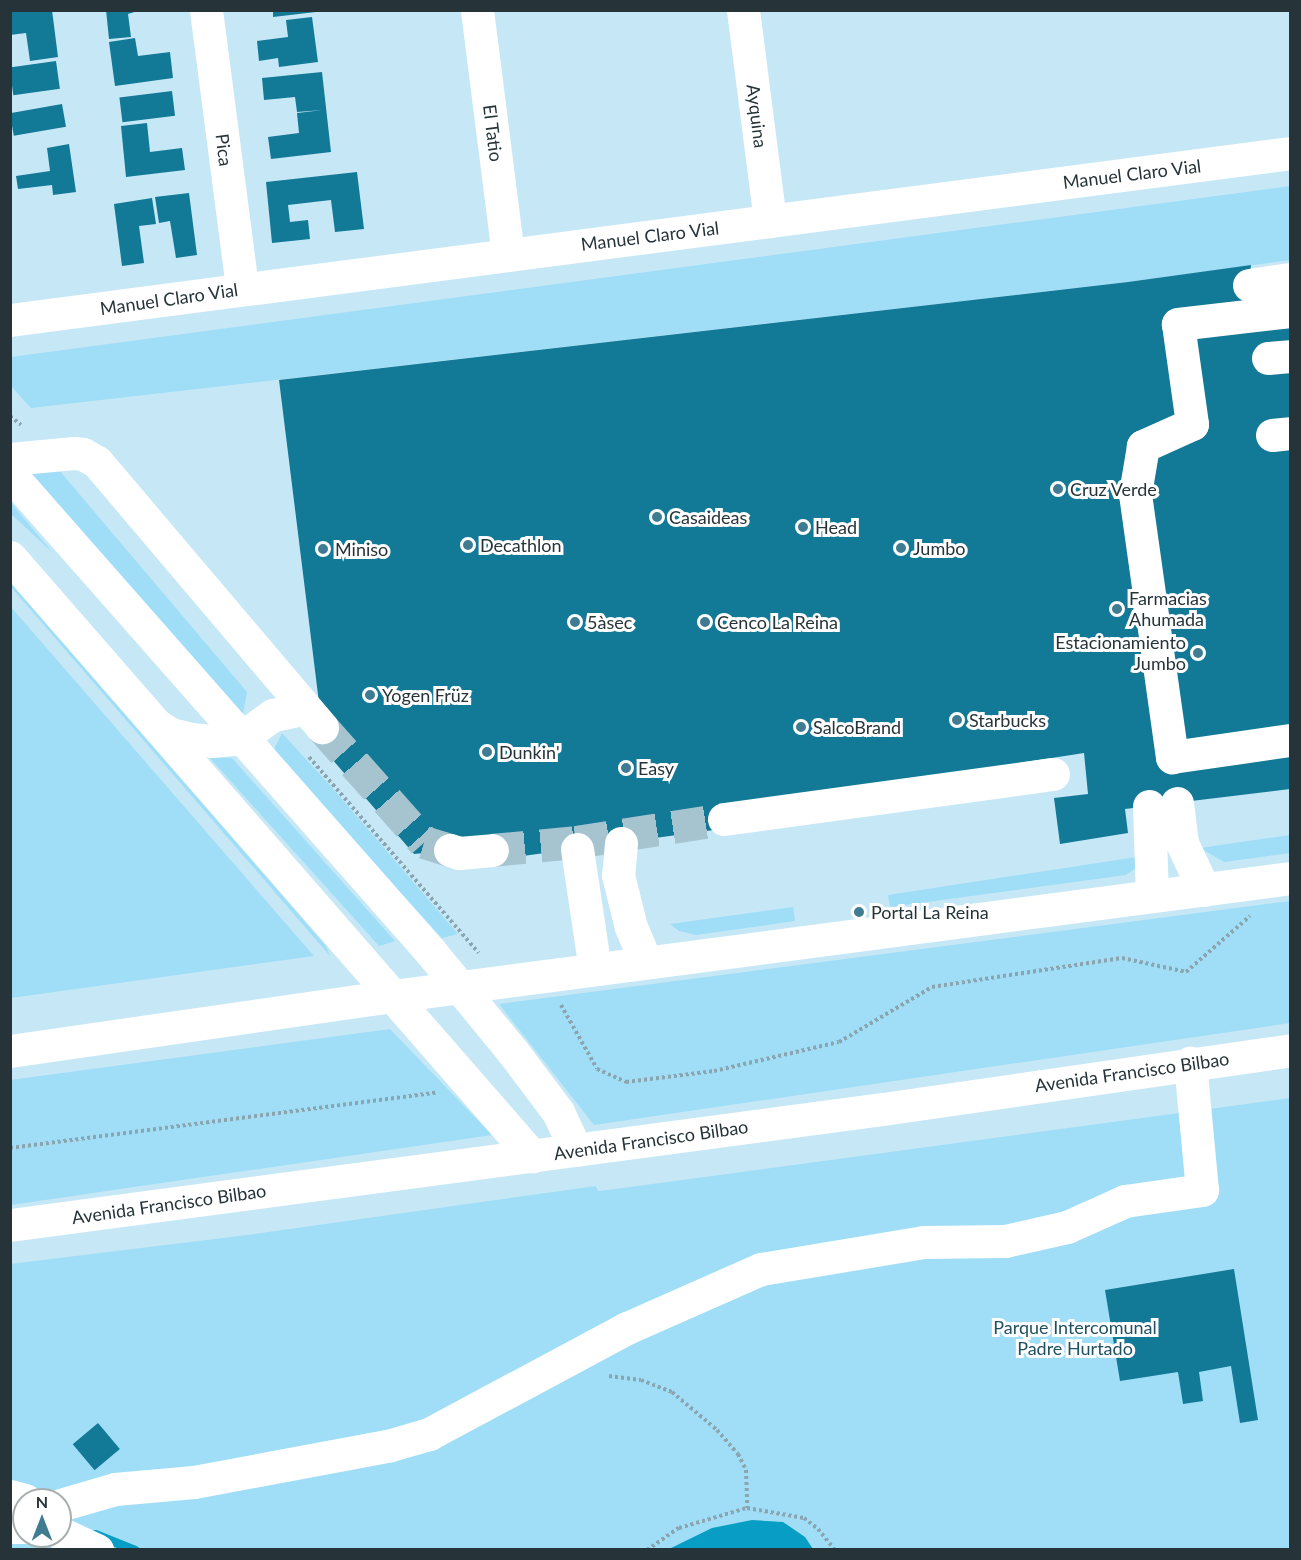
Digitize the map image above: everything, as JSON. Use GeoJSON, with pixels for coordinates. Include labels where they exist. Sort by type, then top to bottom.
{"type":"FeatureCollection","features":[{"type":"Feature","properties":{"kind":"main road","name":"Pica"},"geometry":{"type":"LineString","coordinates":[[206,10],[242,289]]}},
{"type":"Feature","properties":{"kind":"main road","name":"El Tatio"},"geometry":{"type":"LineString","coordinates":[[477,10],[508,255]]}},
{"type":"Feature","properties":{"kind":"main road","name":"Ayquina"},"geometry":{"type":"LineString","coordinates":[[743,10],[770,221]]}},
{"type":"Feature","properties":{"kind":"main road","name":"Manuel Claro Vial"},"geometry":{"type":"LineString","coordinates":[[10,320],[1290,153]]}},
{"type":"Feature","properties":{"kind":"main road"},"geometry":{"type":"LineString","coordinates":[[1290,279],[1253,300],[1178,324],[1192,424],[1143,446],[1135,494],[1172,757],[1290,741]]}},
{"type":"Feature","properties":{"kind":"main road"},"geometry":{"type":"LineString","coordinates":[[1253,300],[1290,311]]}},
{"type":"Feature","properties":{"kind":"main road"},"geometry":{"type":"LineString","coordinates":[[10,459],[74,453],[83,454],[97,462],[313,718],[273,715],[242,738],[219,741],[191,739],[171,734],[157,725]]}},
{"type":"Feature","properties":{"kind":"main road"},"geometry":{"type":"LineString","coordinates":[[10,474],[459,987],[513,1052],[558,1112],[576,1150]]}},
{"type":"Feature","properties":{"kind":"main road"},"geometry":{"type":"LineString","coordinates":[[10,557],[532,1156]]}},
{"type":"Feature","properties":{"kind":"main road"},"geometry":{"type":"LineString","coordinates":[[724,819],[1053,774]]}},
{"type":"Feature","properties":{"kind":"main road"},"geometry":{"type":"LineString","coordinates":[[1152,896],[1163,805],[1204,890]]}},
{"type":"Feature","properties":{"kind":"main road"},"geometry":{"type":"LineString","coordinates":[[621,843],[618,875],[631,927],[646,962]]}},
{"type":"Feature","properties":{"kind":"main road"},"geometry":{"type":"LineString","coordinates":[[577,849],[595,969]]}},
{"type":"Feature","properties":{"kind":"main road"},"geometry":{"type":"LineString","coordinates":[[450,850],[459,853],[492,850]]}},
{"type":"Feature","properties":{"kind":"main road"},"geometry":{"type":"LineString","coordinates":[[10,1051],[459,987],[1290,878]]}},
{"type":"Feature","properties":{"kind":"main road","name":"Avenida Francisco Bilbao"},"geometry":{"type":"LineString","coordinates":[[10,1226],[895,1107],[1290,1050]]}},
{"type":"Feature","properties":{"kind":"main road"},"geometry":{"type":"LineString","coordinates":[[72,1502],[115,1489],[194,1482],[391,1446],[429,1434],[627,1328],[761,1269],[924,1242],[1005,1241],[1067,1227],[1125,1201],[1202,1190],[1190,1063]]}},
{"type":"Feature","properties":{"kind":"main road"},"geometry":{"type":"LineString","coordinates":[[72,1539],[97,1550]]}},
{"type":"Feature","properties":{"kind":"path"},"geometry":{"type":"LineString","coordinates":[[545,976],[597,1069],[626,1082],[714,1071],[839,1042],[932,987],[1122,958],[1186,972],[1251,915],[1261,914]]}},
{"type":"Feature","properties":{"kind":"path"},"geometry":{"type":"LineString","coordinates":[[10,1148],[446,1092]]}},
{"type":"Feature","properties":{"kind":"path"},"geometry":{"type":"LineString","coordinates":[[647,1550],[679,1527],[747,1508],[804,1518],[818,1528],[835,1550]]}},
{"type":"Feature","properties":{"kind":"green space"},"geometry":{"type":"Polygon","coordinates":[[[1290,186],[1290,260],[1128,282],[31,408],[11,386],[11,357],[1290,186]]]}},
{"type":"Feature","properties":{"kind":"green space"},"geometry":{"type":"Polygon","coordinates":[[[53,463],[247,692],[243,714],[26,468],[53,463]]]}},
{"type":"Feature","properties":{"kind":"green space"},"geometry":{"type":"Polygon","coordinates":[[[11,503],[53,553],[11,514],[11,503]]]}},
{"type":"Feature","properties":{"kind":"green space"},"geometry":{"type":"Polygon","coordinates":[[[10,582],[326,946],[330,956],[11,587],[10,582]]]}},
{"type":"Feature","properties":{"kind":"green space"},"geometry":{"type":"Polygon","coordinates":[[[11,607],[314,956],[11,998],[11,607]]]}},
{"type":"Feature","properties":{"kind":"green space"},"geometry":{"type":"Polygon","coordinates":[[[282,733],[458,934],[442,938],[278,759],[273,751],[282,733]]]}},
{"type":"Feature","properties":{"kind":"green space"},"geometry":{"type":"Polygon","coordinates":[[[209,757],[232,758],[395,941],[379,946],[209,757]]]}},
{"type":"Feature","properties":{"kind":"green space"},"geometry":{"type":"Polygon","coordinates":[[[1290,835],[1290,853],[1224,862],[1200,848],[1290,835]]]}},
{"type":"Feature","properties":{"kind":"green space"},"geometry":{"type":"Polygon","coordinates":[[[1143,856],[1140,865],[1126,875],[890,907],[888,895],[1143,856]]]}},
{"type":"Feature","properties":{"kind":"green space"},"geometry":{"type":"Polygon","coordinates":[[[1290,901],[1290,1023],[594,1125],[499,1004],[1290,901]]]}},
{"type":"Feature","properties":{"kind":"green space"},"geometry":{"type":"Polygon","coordinates":[[[793,907],[795,921],[696,935],[679,931],[670,924],[793,907]]]}},
{"type":"Feature","properties":{"kind":"green space"},"geometry":{"type":"Polygon","coordinates":[[[390,1029],[492,1135],[11,1205],[10,1080],[390,1029]]]}},
{"type":"Feature","properties":{"kind":"green space","name":"Parque Intercomunal Padre Hurtado"},"geometry":{"type":"Polygon","coordinates":[[[1290,1098],[1290,1549],[11,1549],[10,1264],[247,1235],[596,1186],[598,1191],[1290,1098]]]}},
{"type":"Feature","properties":{"kind":"shaded area"},"geometry":{"type":"Polygon","coordinates":[[[752,1520],[783,1522],[805,1537],[813,1549],[669,1549],[712,1528],[752,1520]]]}},
{"type":"Feature","properties":{"kind":"building"},"geometry":{"type":"Polygon","coordinates":[[[10,10],[52,10],[58,57],[30,61],[26,33],[10,35],[10,10]]]}},
{"type":"Feature","properties":{"kind":"building"},"geometry":{"type":"Polygon","coordinates":[[[106,10],[141,10],[128,14],[131,37],[109,39],[106,10]]]}},
{"type":"Feature","properties":{"kind":"building"},"geometry":{"type":"Polygon","coordinates":[[[273,10],[315,10],[316,12],[273,17],[273,10]]]}},
{"type":"Feature","properties":{"kind":"building"},"geometry":{"type":"Polygon","coordinates":[[[312,17],[318,62],[279,67],[278,58],[259,61],[257,41],[288,37],[286,20],[312,17]]]}},
{"type":"Feature","properties":{"kind":"building"},"geometry":{"type":"Polygon","coordinates":[[[135,38],[138,56],[170,52],[173,78],[115,86],[109,42],[135,38]]]}},
{"type":"Feature","properties":{"kind":"building"},"geometry":{"type":"Polygon","coordinates":[[[56,61],[60,89],[13,95],[10,67],[56,61]]]}},
{"type":"Feature","properties":{"kind":"building"},"geometry":{"type":"Polygon","coordinates":[[[322,72],[331,152],[271,159],[268,137],[299,133],[297,113],[323,110],[297,112],[295,97],[264,100],[262,78],[322,72]]]}},
{"type":"Feature","properties":{"kind":"building"},"geometry":{"type":"Polygon","coordinates":[[[172,91],[175,116],[122,122],[119,97],[172,91]]]}},
{"type":"Feature","properties":{"kind":"building"},"geometry":{"type":"Polygon","coordinates":[[[62,104],[66,127],[14,136],[10,113],[62,104]]]}},
{"type":"Feature","properties":{"kind":"building"},"geometry":{"type":"Polygon","coordinates":[[[147,123],[150,152],[182,148],[185,170],[126,177],[121,126],[147,123]]]}},
{"type":"Feature","properties":{"kind":"building"},"geometry":{"type":"Polygon","coordinates":[[[69,144],[76,192],[53,195],[52,185],[18,189],[16,176],[50,171],[47,148],[69,144]]]}},
{"type":"Feature","properties":{"kind":"building"},"geometry":{"type":"Polygon","coordinates":[[[357,172],[364,229],[335,232],[331,200],[288,205],[290,222],[308,220],[310,239],[272,243],[266,182],[357,172]]]}},
{"type":"Feature","properties":{"kind":"building"},"geometry":{"type":"Polygon","coordinates":[[[189,193],[197,255],[176,258],[170,221],[159,223],[155,197],[189,193]]]}},
{"type":"Feature","properties":{"kind":"building"},"geometry":{"type":"Polygon","coordinates":[[[152,198],[156,224],[139,226],[144,263],[122,266],[114,204],[152,198]]]}},
{"type":"Feature","properties":{"kind":"building","name":"Cenco La Reina"},"geometry":{"type":"Polygon","coordinates":[[[1251,265],[1249,285],[1290,303],[1290,789],[1125,809],[1128,833],[1060,844],[1054,798],[1088,794],[1084,753],[729,808],[721,829],[494,860],[491,846],[414,854],[325,751],[279,380],[1128,282],[1251,265]]]}},
{"type":"Feature","properties":{"kind":"building"},"geometry":{"type":"Polygon","coordinates":[[[1234,1269],[1258,1420],[1240,1423],[1231,1366],[1199,1372],[1203,1401],[1183,1404],[1178,1372],[1120,1381],[1105,1290],[1234,1269]]]}},
{"type":"Feature","properties":{"kind":"building"},"geometry":{"type":"Polygon","coordinates":[[[98,1423],[120,1449],[95,1470],[73,1444],[98,1423]]]}},
{"type":"Feature","properties":{"kind":"waterway"},"geometry":{"type":"LineString","coordinates":[[95,1534],[135,1550]]}},
{"type":"Feature","properties":{"kind":"tunnel"},"geometry":{"type":"LineString","coordinates":[[322,727],[424,842],[450,850]]}},
{"type":"Feature","properties":{"kind":"tunnel"},"geometry":{"type":"LineString","coordinates":[[492,850],[576,842],[724,819]]}},
{"type":"Feature","properties":{"kind":"place","name":"Cruz Verde"},"geometry":{"type":"Point","coordinates":[1058,489]}},
{"type":"Feature","properties":{"kind":"place","name":"Casaideas"},"geometry":{"type":"Point","coordinates":[657,517]}},
{"type":"Feature","properties":{"kind":"place","name":"Head"},"geometry":{"type":"Point","coordinates":[803,527]}},
{"type":"Feature","properties":{"kind":"place","name":"Decathlon"},"geometry":{"type":"Point","coordinates":[468,545]}},
{"type":"Feature","properties":{"kind":"place","name":"Jumbo"},"geometry":{"type":"Point","coordinates":[901,548]}},
{"type":"Feature","properties":{"kind":"place","name":"Miniso"},"geometry":{"type":"Point","coordinates":[323,549]}},
{"type":"Feature","properties":{"kind":"place","name":"Farmacias Ahumada"},"geometry":{"type":"Point","coordinates":[1117,609]}},
{"type":"Feature","properties":{"kind":"place","name":"5àsec"},"geometry":{"type":"Point","coordinates":[575,622]}},
{"type":"Feature","properties":{"kind":"place","name":"Cenco La Reina"},"geometry":{"type":"Point","coordinates":[705,622]}},
{"type":"Feature","properties":{"kind":"place","name":"Estacionamiento Jumbo"},"geometry":{"type":"Point","coordinates":[1198,653]}},
{"type":"Feature","properties":{"kind":"place","name":"Yogen Früz"},"geometry":{"type":"Point","coordinates":[370,695]}},
{"type":"Feature","properties":{"kind":"place","name":"Starbucks"},"geometry":{"type":"Point","coordinates":[957,720]}},
{"type":"Feature","properties":{"kind":"place","name":"SalcoBrand"},"geometry":{"type":"Point","coordinates":[801,727]}},
{"type":"Feature","properties":{"kind":"place","name":"Dunkin'"},"geometry":{"type":"Point","coordinates":[487,752]}},
{"type":"Feature","properties":{"kind":"place","name":"Easy"},"geometry":{"type":"Point","coordinates":[626,768]}},
{"type":"Feature","properties":{"kind":"place","name":"Portal La Reina"},"geometry":{"type":"Point","coordinates":[859,912]}}]}
